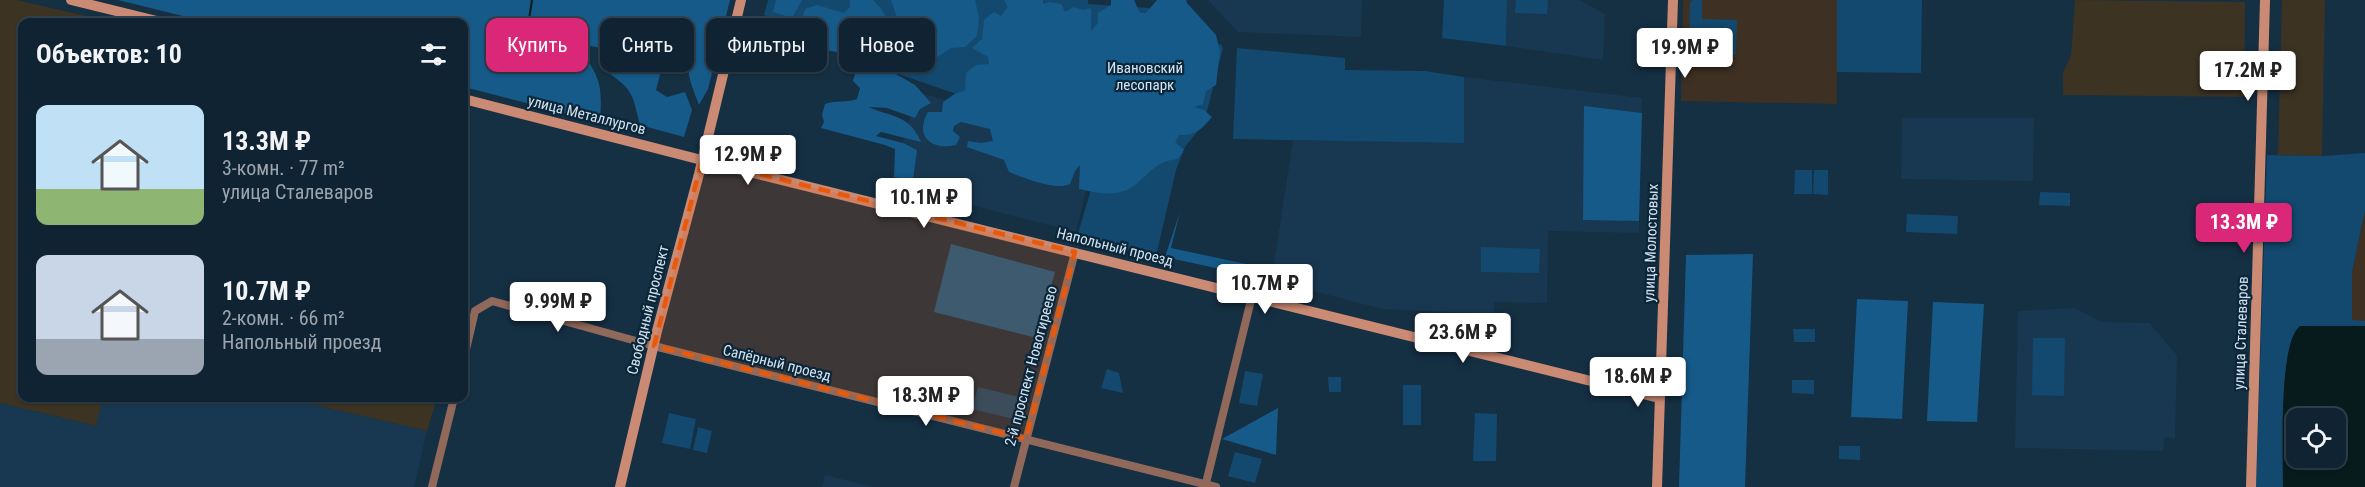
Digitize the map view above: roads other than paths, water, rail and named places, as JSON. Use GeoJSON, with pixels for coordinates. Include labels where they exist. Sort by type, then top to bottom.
{"type":"FeatureCollection","features":[{"type":"Feature","properties":{"kind":"street"},"geometry":{"type":"LineString","coordinates":[[70,0],[144,18]]}},
{"type":"Feature","properties":{"kind":"street","name":"Свободный проспект"},"geometry":{"type":"LineString","coordinates":[[620,487],[741,0]]}},
{"type":"Feature","properties":{"kind":"street","name":"улица Молостовых"},"geometry":{"type":"LineString","coordinates":[[1657,487],[1673,0]]}},
{"type":"Feature","properties":{"kind":"street","name":"улица Сталеваров"},"geometry":{"type":"LineString","coordinates":[[2251,487],[2265,0]]}},
{"type":"Feature","properties":{"kind":"street","name":"улица Металлургов"},"geometry":{"type":"LineString","coordinates":[[468,100],[702,160]]}},
{"type":"Feature","properties":{"kind":"street","name":"Напольный проезд"},"geometry":{"type":"LineString","coordinates":[[702,160],[1659,398]]}},
{"type":"Feature","properties":{"kind":"street","name":"2-й проспект Новогиреево"},"geometry":{"type":"LineString","coordinates":[[1014,487],[1075,252]]}},
{"type":"Feature","properties":{"kind":"street"},"geometry":{"type":"LineString","coordinates":[[1205,486],[1252,296]]}},
{"type":"Feature","properties":{"kind":"street","name":"Сапёрный проезд"},"geometry":{"type":"LineString","coordinates":[[468,341],[475,311],[492,301],[654,346],[1216,487]]}},
{"type":"Feature","properties":{"kind":"street"},"geometry":{"type":"LineString","coordinates":[[432,487],[453,402]]}},
{"type":"Feature","properties":{"kind":"waterway"},"geometry":{"type":"LineString","coordinates":[[529,18],[532,0]]}},
{"type":"Feature","properties":{"kind":"park label","name":"Ивановский лесопарк"},"geometry":{"type":"Point","coordinates":[1145,76]}}]}
